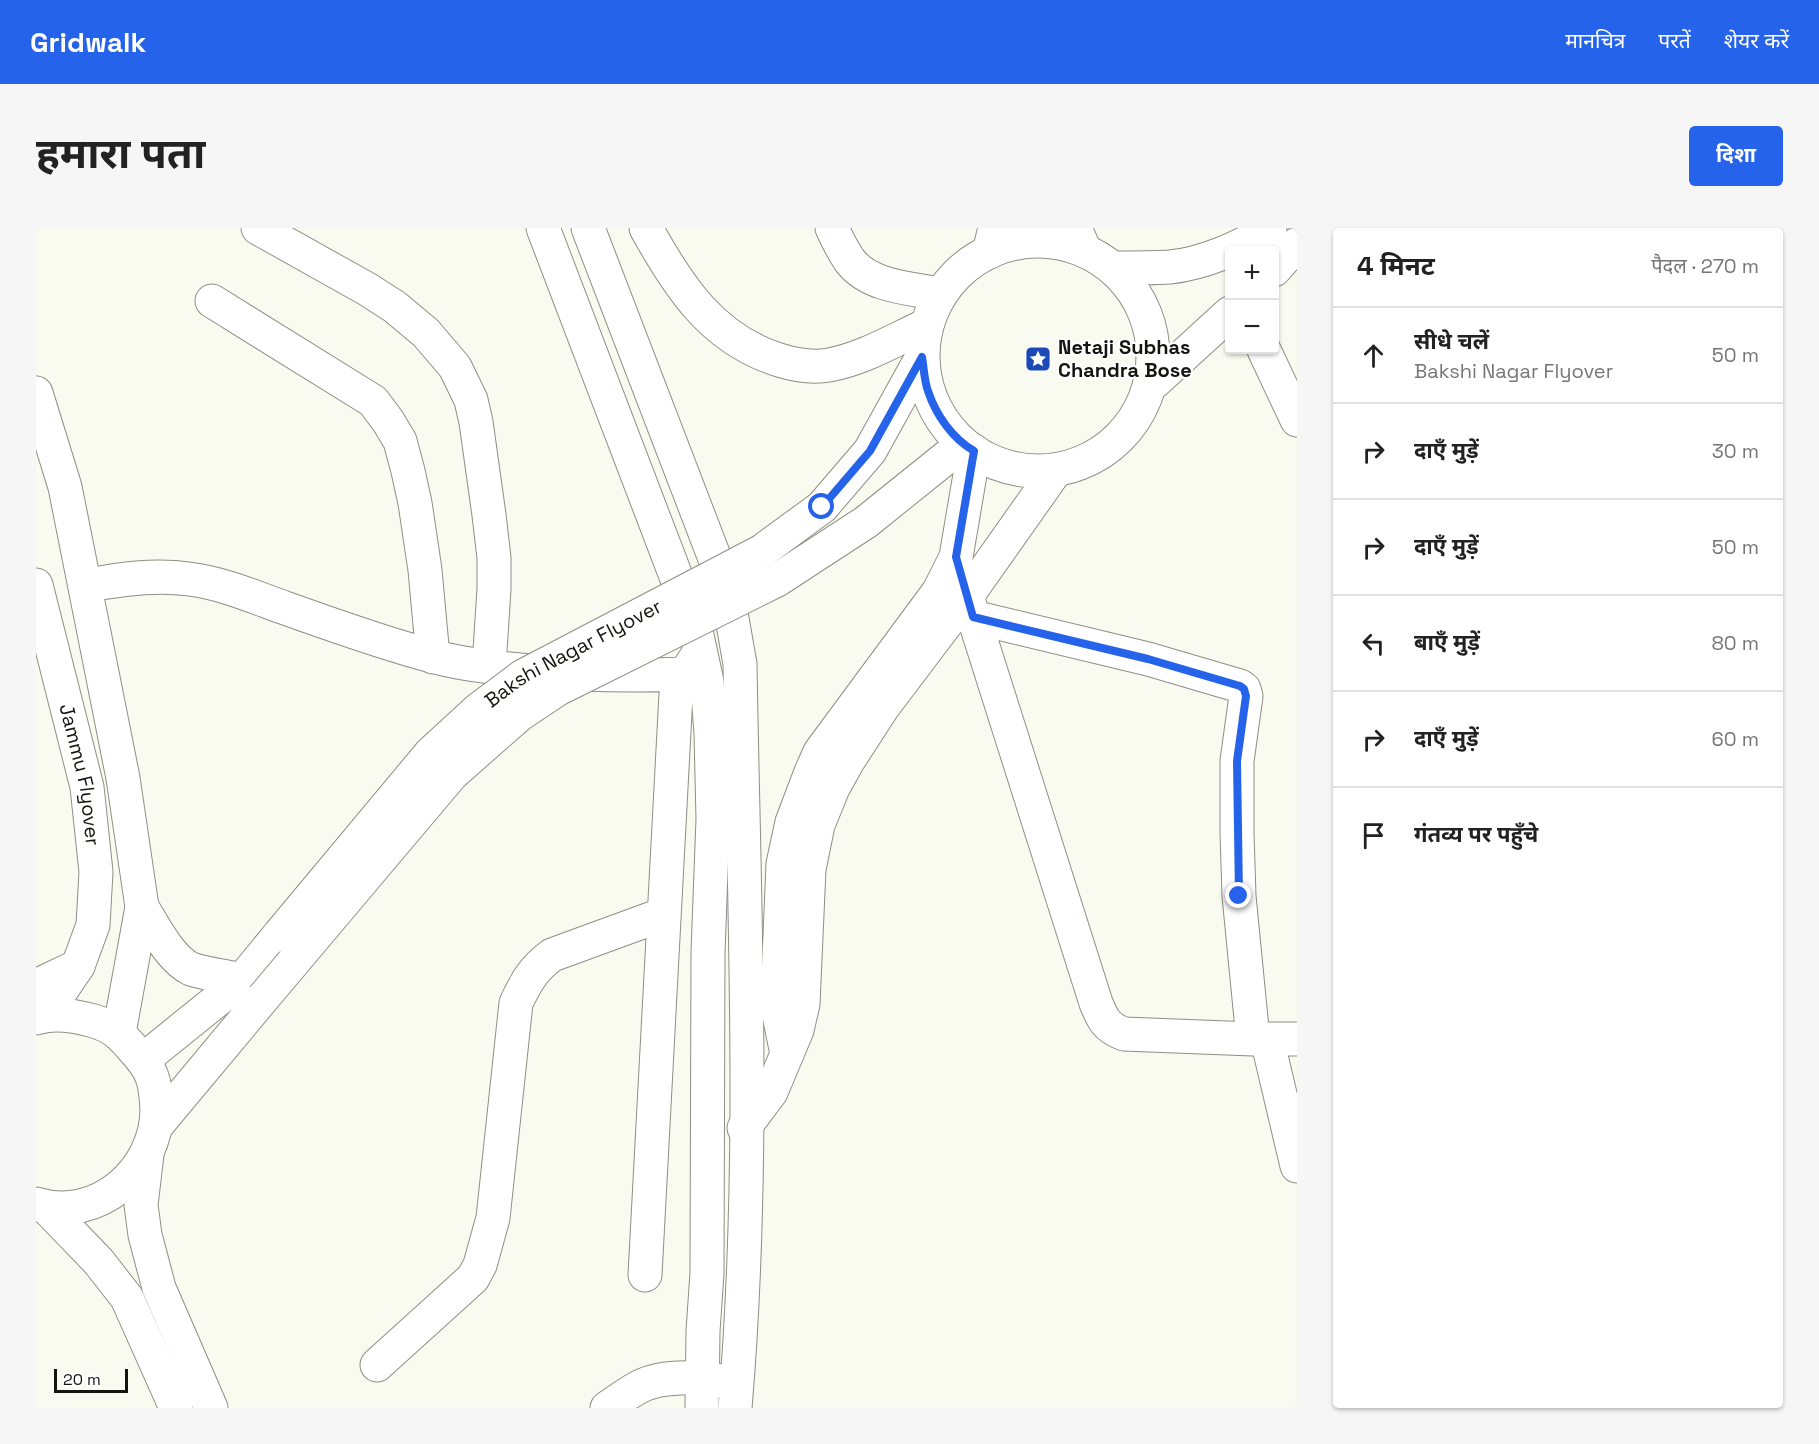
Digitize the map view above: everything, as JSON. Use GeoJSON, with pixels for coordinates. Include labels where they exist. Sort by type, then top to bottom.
{"type":"FeatureCollection","features":[{"type":"Feature","properties":{"kind":"main road"},"geometry":{"type":"LineString","coordinates":[[258,228],[395,307],[426,333],[455,367],[471,400],[476,422],[494,558],[489,666]]}},
{"type":"Feature","properties":{"kind":"main road"},"geometry":{"type":"LineString","coordinates":[[543,228],[695,626],[693,662],[676,693],[645,1275]]}},
{"type":"Feature","properties":{"kind":"main road"},"geometry":{"type":"LineString","coordinates":[[588,228],[727,590],[740,664],[747,1125],[742,1320],[736,1396],[702,1393],[669,1379],[640,1386],[607,1408]]}},
{"type":"Feature","properties":{"kind":"main road"},"geometry":{"type":"LineString","coordinates":[[646,228],[669,270],[699,308],[726,334],[760,354],[798,366],[828,366],[858,357],[927,325]]}},
{"type":"Feature","properties":{"kind":"main road"},"geometry":{"type":"LineString","coordinates":[[832,228],[851,262],[866,276],[882,282],[940,294]]}},
{"type":"Feature","properties":{"kind":"main road"},"geometry":{"type":"LineString","coordinates":[[1113,268],[1172,266],[1214,257],[1270,228]]}},
{"type":"Feature","properties":{"kind":"main road"},"geometry":{"type":"LineString","coordinates":[[1080,239],[1113,268],[1135,293],[1149,322],[1154,355],[1149,387],[1136,417],[1115,442],[1087,460],[1056,470],[1023,470],[991,461],[969,447],[941,419],[927,389],[922,357],[927,325],[940,294],[992,240],[1054,242],[1080,239]]}},
{"type":"Feature","properties":{"kind":"main road"},"geometry":{"type":"LineString","coordinates":[[1279,265],[1297,244]]}},
{"type":"Feature","properties":{"kind":"main road"},"geometry":{"type":"LineString","coordinates":[[212,301],[373,401],[388,421],[400,441],[415,503],[433,657]]}},
{"type":"Feature","properties":{"kind":"main road"},"geometry":{"type":"LineString","coordinates":[[1149,387],[1225,318]]}},
{"type":"Feature","properties":{"kind":"main road"},"geometry":{"type":"LineString","coordinates":[[1266,354],[1297,420]]}},
{"type":"Feature","properties":{"kind":"main road","name":"Bakshi Nagar Flyover"},"geometry":{"type":"LineString","coordinates":[[252,989],[279,934],[430,754],[486,704],[523,676],[762,551],[822,507],[870,451],[922,357]]}},
{"type":"Feature","properties":{"kind":"main road"},"geometry":{"type":"LineString","coordinates":[[36,393],[65,487],[123,778],[142,907],[119,1033]]}},
{"type":"Feature","properties":{"kind":"main road"},"geometry":{"type":"LineString","coordinates":[[787,1056],[777,1005],[783,864],[792,822],[820,752],[928,607],[956,557],[969,447]]}},
{"type":"Feature","properties":{"kind":"main road","name":"Bakshi Nagar Flyover"},"geometry":{"type":"LineString","coordinates":[[252,989],[452,774],[519,715],[558,689],[777,580],[866,522],[969,447]]}},
{"type":"Feature","properties":{"kind":"main road"},"geometry":{"type":"LineString","coordinates":[[708,1158],[747,1125],[771,1092],[797,1030],[803,1004],[810,869],[818,825],[833,789],[848,761],[884,707],[970,607],[1056,470]]}},
{"type":"Feature","properties":{"kind":"main road"},"geometry":{"type":"LineString","coordinates":[[956,557],[1101,1016],[1110,1028],[1124,1034],[1272,1039]]}},
{"type":"Feature","properties":{"kind":"main road"},"geometry":{"type":"LineString","coordinates":[[85,586],[119,579],[157,577],[190,579],[247,594],[362,635],[433,657],[489,666],[622,676],[693,662]]}},
{"type":"Feature","properties":{"kind":"main road","name":"Jammu Flyover"},"geometry":{"type":"LineString","coordinates":[[36,585],[87,788],[96,872],[93,925],[78,966],[39,1007]]}},
{"type":"Feature","properties":{"kind":"main road"},"geometry":{"type":"LineString","coordinates":[[970,607],[1244,689],[1246,696],[1237,761],[1239,896],[1272,1039],[1297,1166]]}},
{"type":"Feature","properties":{"kind":"main road"},"geometry":{"type":"LineString","coordinates":[[693,662],[707,682],[713,819],[708,952],[707,1273],[702,1393]]}},
{"type":"Feature","properties":{"kind":"main road"},"geometry":{"type":"LineString","coordinates":[[142,907],[173,953],[191,968],[252,989]]}},
{"type":"Feature","properties":{"kind":"main road"},"geometry":{"type":"LineString","coordinates":[[377,1365],[472,1278],[480,1265],[493,1218],[516,1003],[527,980],[539,965],[552,955],[664,914]]}},
{"type":"Feature","properties":{"kind":"main road"},"geometry":{"type":"LineString","coordinates":[[143,1060],[252,989]]}},
{"type":"Feature","properties":{"kind":"main road"},"geometry":{"type":"LineString","coordinates":[[41,1206],[77,1207],[106,1197],[130,1179],[152,1140],[252,989]]}},
{"type":"Feature","properties":{"kind":"main road"},"geometry":{"type":"LineString","coordinates":[[39,1007],[104,1024],[119,1033],[143,1060],[152,1076],[156,1095],[152,1140],[141,1205],[145,1235],[159,1288],[211,1408]]}},
{"type":"Feature","properties":{"kind":"main road"},"geometry":{"type":"LineString","coordinates":[[41,1206],[99,1262],[127,1298],[176,1408]]}},
{"type":"Feature","properties":{"kind":"place","name":"Netaji Subhas Chandra Bose"},"geometry":{"type":"Point","coordinates":[1038,359]}},
{"type":"Feature","properties":{"kind":"route"},"geometry":{"type":"LineString","coordinates":[[822,507],[870,451],[922,357],[927,389],[941,419],[963,444],[974,451],[956,557],[973,617],[1148,659],[1244,689],[1246,696],[1237,761],[1239,896]]}}]}
